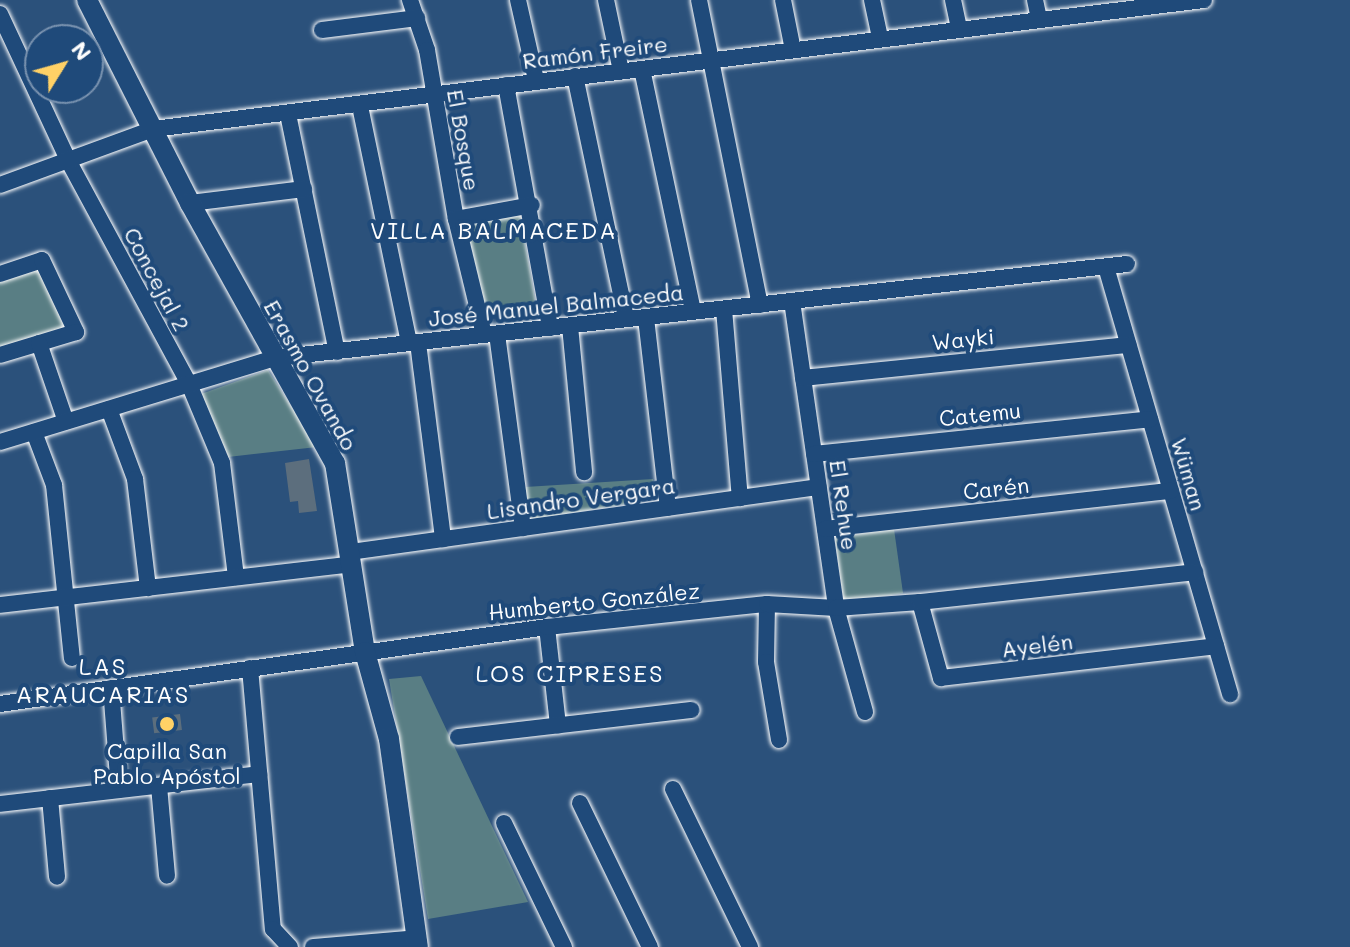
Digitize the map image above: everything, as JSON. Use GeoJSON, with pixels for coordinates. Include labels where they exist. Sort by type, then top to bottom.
{"type":"FeatureCollection","features":[{"type":"Feature","properties":{"kind":"street","name":"Erasmo Ovando"},"geometry":{"type":"LineString","coordinates":[[87,0],[190,203],[335,463],[365,652],[389,739],[417,942]]}},
{"type":"Feature","properties":{"kind":"street","name":"El Bosque"},"geometry":{"type":"LineString","coordinates":[[410,0],[417,18],[456,219],[490,335],[523,528]]}},
{"type":"Feature","properties":{"kind":"street"},"geometry":{"type":"LineString","coordinates":[[518,0],[536,80]]}},
{"type":"Feature","properties":{"kind":"street"},"geometry":{"type":"LineString","coordinates":[[606,0],[621,71]]}},
{"type":"Feature","properties":{"kind":"street"},"geometry":{"type":"LineString","coordinates":[[699,0],[760,305]]}},
{"type":"Feature","properties":{"kind":"street"},"geometry":{"type":"LineString","coordinates":[[783,0],[793,50]]}},
{"type":"Feature","properties":{"kind":"street"},"geometry":{"type":"LineString","coordinates":[[872,0],[880,39]]}},
{"type":"Feature","properties":{"kind":"street"},"geometry":{"type":"LineString","coordinates":[[953,0],[959,29]]}},
{"type":"Feature","properties":{"kind":"street"},"geometry":{"type":"LineString","coordinates":[[1035,0],[1039,19]]}},
{"type":"Feature","properties":{"kind":"street","name":"Ramón Freire"},"geometry":{"type":"LineString","coordinates":[[0,185],[153,129],[360,106],[536,80],[1039,19],[1098,6],[1204,0]]}},
{"type":"Feature","properties":{"kind":"street","name":"Concejal 2"},"geometry":{"type":"LineString","coordinates":[[0,14],[69,162],[189,384],[222,463],[236,577]]}},
{"type":"Feature","properties":{"kind":"street"},"geometry":{"type":"LineString","coordinates":[[322,30],[417,18]]}},
{"type":"Feature","properties":{"kind":"street"},"geometry":{"type":"LineString","coordinates":[[642,69],[693,312]]}},
{"type":"Feature","properties":{"kind":"street"},"geometry":{"type":"LineString","coordinates":[[575,76],[626,319]]}},
{"type":"Feature","properties":{"kind":"street"},"geometry":{"type":"LineString","coordinates":[[506,85],[532,205],[550,328]]}},
{"type":"Feature","properties":{"kind":"street"},"geometry":{"type":"LineString","coordinates":[[360,106],[413,343],[443,539]]}},
{"type":"Feature","properties":{"kind":"street"},"geometry":{"type":"LineString","coordinates":[[288,114],[337,352]]}},
{"type":"Feature","properties":{"kind":"street"},"geometry":{"type":"LineString","coordinates":[[190,203],[304,189]]}},
{"type":"Feature","properties":{"kind":"street"},"geometry":{"type":"LineString","coordinates":[[456,219],[532,205]]}},
{"type":"Feature","properties":{"kind":"street"},"geometry":{"type":"LineString","coordinates":[[0,274],[42,260],[76,332],[0,355]]}},
{"type":"Feature","properties":{"kind":"street","name":"José Manuel Balmaceda"},"geometry":{"type":"LineString","coordinates":[[0,442],[274,358],[1127,264]]}},
{"type":"Feature","properties":{"kind":"street","name":"Wüman"},"geometry":{"type":"LineString","coordinates":[[1106,267],[1230,694]]}},
{"type":"Feature","properties":{"kind":"street","name":"El Rehue"},"geometry":{"type":"LineString","coordinates":[[792,301],[836,608],[865,712]]}},
{"type":"Feature","properties":{"kind":"street"},"geometry":{"type":"LineString","coordinates":[[724,309],[740,498]]}},
{"type":"Feature","properties":{"kind":"street"},"geometry":{"type":"LineString","coordinates":[[646,318],[668,508]]}},
{"type":"Feature","properties":{"kind":"street"},"geometry":{"type":"LineString","coordinates":[[570,326],[584,472]]}},
{"type":"Feature","properties":{"kind":"street"},"geometry":{"type":"LineString","coordinates":[[39,343],[66,422]]}},
{"type":"Feature","properties":{"kind":"street","name":"Wayki"},"geometry":{"type":"LineString","coordinates":[[803,378],[1128,345]]}},
{"type":"Feature","properties":{"kind":"street"},"geometry":{"type":"LineString","coordinates":[[109,409],[135,479],[148,588]]}},
{"type":"Feature","properties":{"kind":"street","name":"Catemu"},"geometry":{"type":"LineString","coordinates":[[814,454],[1150,419]]}},
{"type":"Feature","properties":{"kind":"street"},"geometry":{"type":"LineString","coordinates":[[34,432],[54,485],[72,658]]}},
{"type":"Feature","properties":{"kind":"street","name":"Lisandro Vergara"},"geometry":{"type":"LineString","coordinates":[[0,605],[236,577],[443,539],[819,487]]}},
{"type":"Feature","properties":{"kind":"street","name":"Carén"},"geometry":{"type":"LineString","coordinates":[[825,529],[1171,491]]}},
{"type":"Feature","properties":{"kind":"street","name":"Humberto González"},"geometry":{"type":"LineString","coordinates":[[0,704],[547,627],[767,604],[836,608],[920,602],[1195,572]]}},
{"type":"Feature","properties":{"kind":"street","name":"Ayelén"},"geometry":{"type":"LineString","coordinates":[[920,602],[941,678],[1216,646]]}},
{"type":"Feature","properties":{"kind":"street"},"geometry":{"type":"LineString","coordinates":[[767,604],[766,662],[779,740]]}},
{"type":"Feature","properties":{"kind":"street"},"geometry":{"type":"LineString","coordinates":[[547,627],[558,725]]}},
{"type":"Feature","properties":{"kind":"street"},"geometry":{"type":"LineString","coordinates":[[250,668],[273,929],[285,944]]}},
{"type":"Feature","properties":{"kind":"street"},"geometry":{"type":"LineString","coordinates":[[111,688],[119,790]]}},
{"type":"Feature","properties":{"kind":"street"},"geometry":{"type":"LineString","coordinates":[[458,737],[691,710]]}},
{"type":"Feature","properties":{"kind":"street"},"geometry":{"type":"LineString","coordinates":[[0,804],[259,774]]}},
{"type":"Feature","properties":{"kind":"street"},"geometry":{"type":"LineString","coordinates":[[159,786],[167,876]]}},
{"type":"Feature","properties":{"kind":"street"},"geometry":{"type":"LineString","coordinates":[[673,789],[750,947]]}},
{"type":"Feature","properties":{"kind":"street"},"geometry":{"type":"LineString","coordinates":[[50,798],[57,877]]}},
{"type":"Feature","properties":{"kind":"street"},"geometry":{"type":"LineString","coordinates":[[580,803],[650,947]]}},
{"type":"Feature","properties":{"kind":"street"},"geometry":{"type":"LineString","coordinates":[[504,823],[564,947]]}},
{"type":"Feature","properties":{"kind":"street"},"geometry":{"type":"LineString","coordinates":[[313,947],[417,942]]}},
{"type":"Feature","properties":{"kind":"green space"},"geometry":{"type":"Polygon","coordinates":[[[520,214],[537,309],[481,318],[464,224],[520,214]]]}},
{"type":"Feature","properties":{"kind":"green space"},"geometry":{"type":"Polygon","coordinates":[[[41,261],[75,331],[0,352],[0,275],[41,261]]]}},
{"type":"Feature","properties":{"kind":"green space"},"geometry":{"type":"Polygon","coordinates":[[[268,370],[317,447],[228,457],[201,394],[268,370]]]}},
{"type":"Feature","properties":{"kind":"green space"},"geometry":{"type":"Polygon","coordinates":[[[653,479],[656,499],[530,520],[525,487],[653,479]]]}},
{"type":"Feature","properties":{"kind":"green space"},"geometry":{"type":"Polygon","coordinates":[[[894,529],[903,593],[844,602],[835,537],[894,529]]]}},
{"type":"Feature","properties":{"kind":"green space"},"geometry":{"type":"Polygon","coordinates":[[[421,676],[528,902],[428,919],[389,679],[421,676]]]}},
{"type":"Feature","properties":{"kind":"building"},"geometry":{"type":"Polygon","coordinates":[[[309,459],[317,511],[299,513],[298,501],[290,502],[285,463],[309,459]]]}},
{"type":"Feature","properties":{"kind":"building","name":"Capilla San Pablo Apóstol"},"geometry":{"type":"Polygon","coordinates":[[[180,714],[182,730],[154,733],[152,717],[180,714]]]}},
{"type":"Feature","properties":{"kind":"place","name":"Capilla San Pablo Apóstol"},"geometry":{"type":"Point","coordinates":[167,724]}},
{"type":"Feature","properties":{"kind":"district","name":"VILLA BALMACEDA"},"geometry":{"type":"Point","coordinates":[494,230]}},
{"type":"Feature","properties":{"kind":"district","name":"LOS CIPRESES"},"geometry":{"type":"Point","coordinates":[570,673]}},
{"type":"Feature","properties":{"kind":"district","name":"LAS ARAUCARIAS"},"geometry":{"type":"Point","coordinates":[103,680]}}]}
